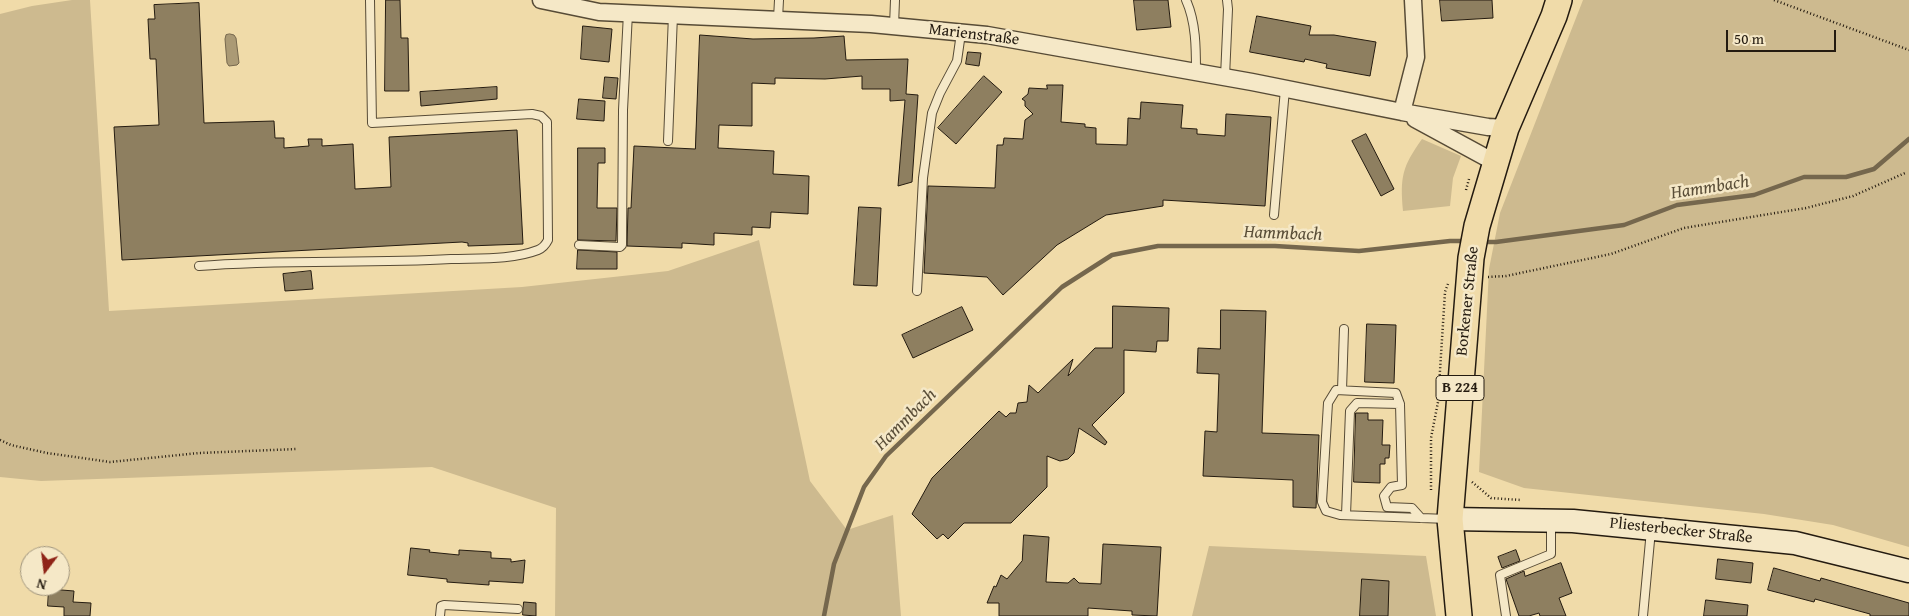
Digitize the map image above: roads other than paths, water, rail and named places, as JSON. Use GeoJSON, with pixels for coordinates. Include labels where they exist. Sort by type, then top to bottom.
{"type":"FeatureCollection","features":[{"type":"Feature","properties":{"kind":"main road","name":"Borkener Straße"},"geometry":{"type":"LineString","coordinates":[[1459,616],[1442,518],[1463,273],[1506,128],[1554,16],[1559,0]]}},
{"type":"Feature","properties":{"kind":"main road","name":"Pliesterbecker Straße"},"geometry":{"type":"LineString","coordinates":[[1442,518],[1551,520],[1796,543],[1909,571]]}},
{"type":"Feature","properties":{"kind":"street","name":"Marienstraße"},"geometry":{"type":"LineString","coordinates":[[541,0],[599,12],[894,26],[987,35],[1225,77],[1402,112],[1488,127],[1506,128]]}},
{"type":"Feature","properties":{"kind":"street"},"geometry":{"type":"LineString","coordinates":[[1402,112],[1416,57],[1413,0]]}},
{"type":"Feature","properties":{"kind":"street","name":"Marienstraße"},"geometry":{"type":"LineString","coordinates":[[1402,112],[1496,163]]}},
{"type":"Feature","properties":{"kind":"lane"},"geometry":{"type":"LineString","coordinates":[[199,266],[251,262],[393,262],[491,257],[519,255],[543,248],[548,240],[547,122],[541,116],[532,114],[372,124],[370,0]]}},
{"type":"Feature","properties":{"kind":"lane"},"geometry":{"type":"LineString","coordinates":[[778,20],[779,0]]}},
{"type":"Feature","properties":{"kind":"lane"},"geometry":{"type":"LineString","coordinates":[[894,26],[895,0]]}},
{"type":"Feature","properties":{"kind":"lane"},"geometry":{"type":"LineString","coordinates":[[1186,0],[1190,10],[1196,47],[1196,72]]}},
{"type":"Feature","properties":{"kind":"lane"},"geometry":{"type":"LineString","coordinates":[[1225,77],[1227,0]]}},
{"type":"Feature","properties":{"kind":"lane"},"geometry":{"type":"LineString","coordinates":[[579,245],[622,246],[622,110],[628,13]]}},
{"type":"Feature","properties":{"kind":"lane"},"geometry":{"type":"LineString","coordinates":[[668,141],[673,15]]}},
{"type":"Feature","properties":{"kind":"lane"},"geometry":{"type":"LineString","coordinates":[[918,291],[923,178],[932,113],[940,92],[957,61],[961,32]]}},
{"type":"Feature","properties":{"kind":"lane"},"geometry":{"type":"LineString","coordinates":[[1274,214],[1285,89]]}},
{"type":"Feature","properties":{"kind":"lane"},"geometry":{"type":"LineString","coordinates":[[1342,390],[1344,329]]}},
{"type":"Feature","properties":{"kind":"lane"},"geometry":{"type":"LineString","coordinates":[[1421,518],[1412,508],[1387,507],[1384,496],[1391,486],[1402,485],[1400,404],[1396,393],[1336,390],[1328,403],[1322,502],[1326,510],[1346,515],[1421,518],[1442,518]]}},
{"type":"Feature","properties":{"kind":"lane"},"geometry":{"type":"LineString","coordinates":[[1346,515],[1350,411],[1358,403],[1400,404]]}},
{"type":"Feature","properties":{"kind":"lane"},"geometry":{"type":"LineString","coordinates":[[1506,616],[1500,575],[1551,554],[1551,520]]}},
{"type":"Feature","properties":{"kind":"lane"},"geometry":{"type":"LineString","coordinates":[[1643,616],[1651,528]]}},
{"type":"Feature","properties":{"kind":"lane"},"geometry":{"type":"LineString","coordinates":[[440,616],[441,606],[444,605],[518,609]]}},
{"type":"Feature","properties":{"kind":"waterway","name":"Hammbach"},"geometry":{"type":"LineString","coordinates":[[1481,242],[1496,242],[1624,225],[1677,205],[1754,195],[1804,177],[1846,177],[1874,169],[1909,139]]}},
{"type":"Feature","properties":{"kind":"waterway","name":"Hammbach"},"geometry":{"type":"LineString","coordinates":[[824,616],[834,564],[864,487],[886,456],[1062,287],[1112,255],[1158,246],[1275,246],[1359,251],[1466,241]]}}]}
